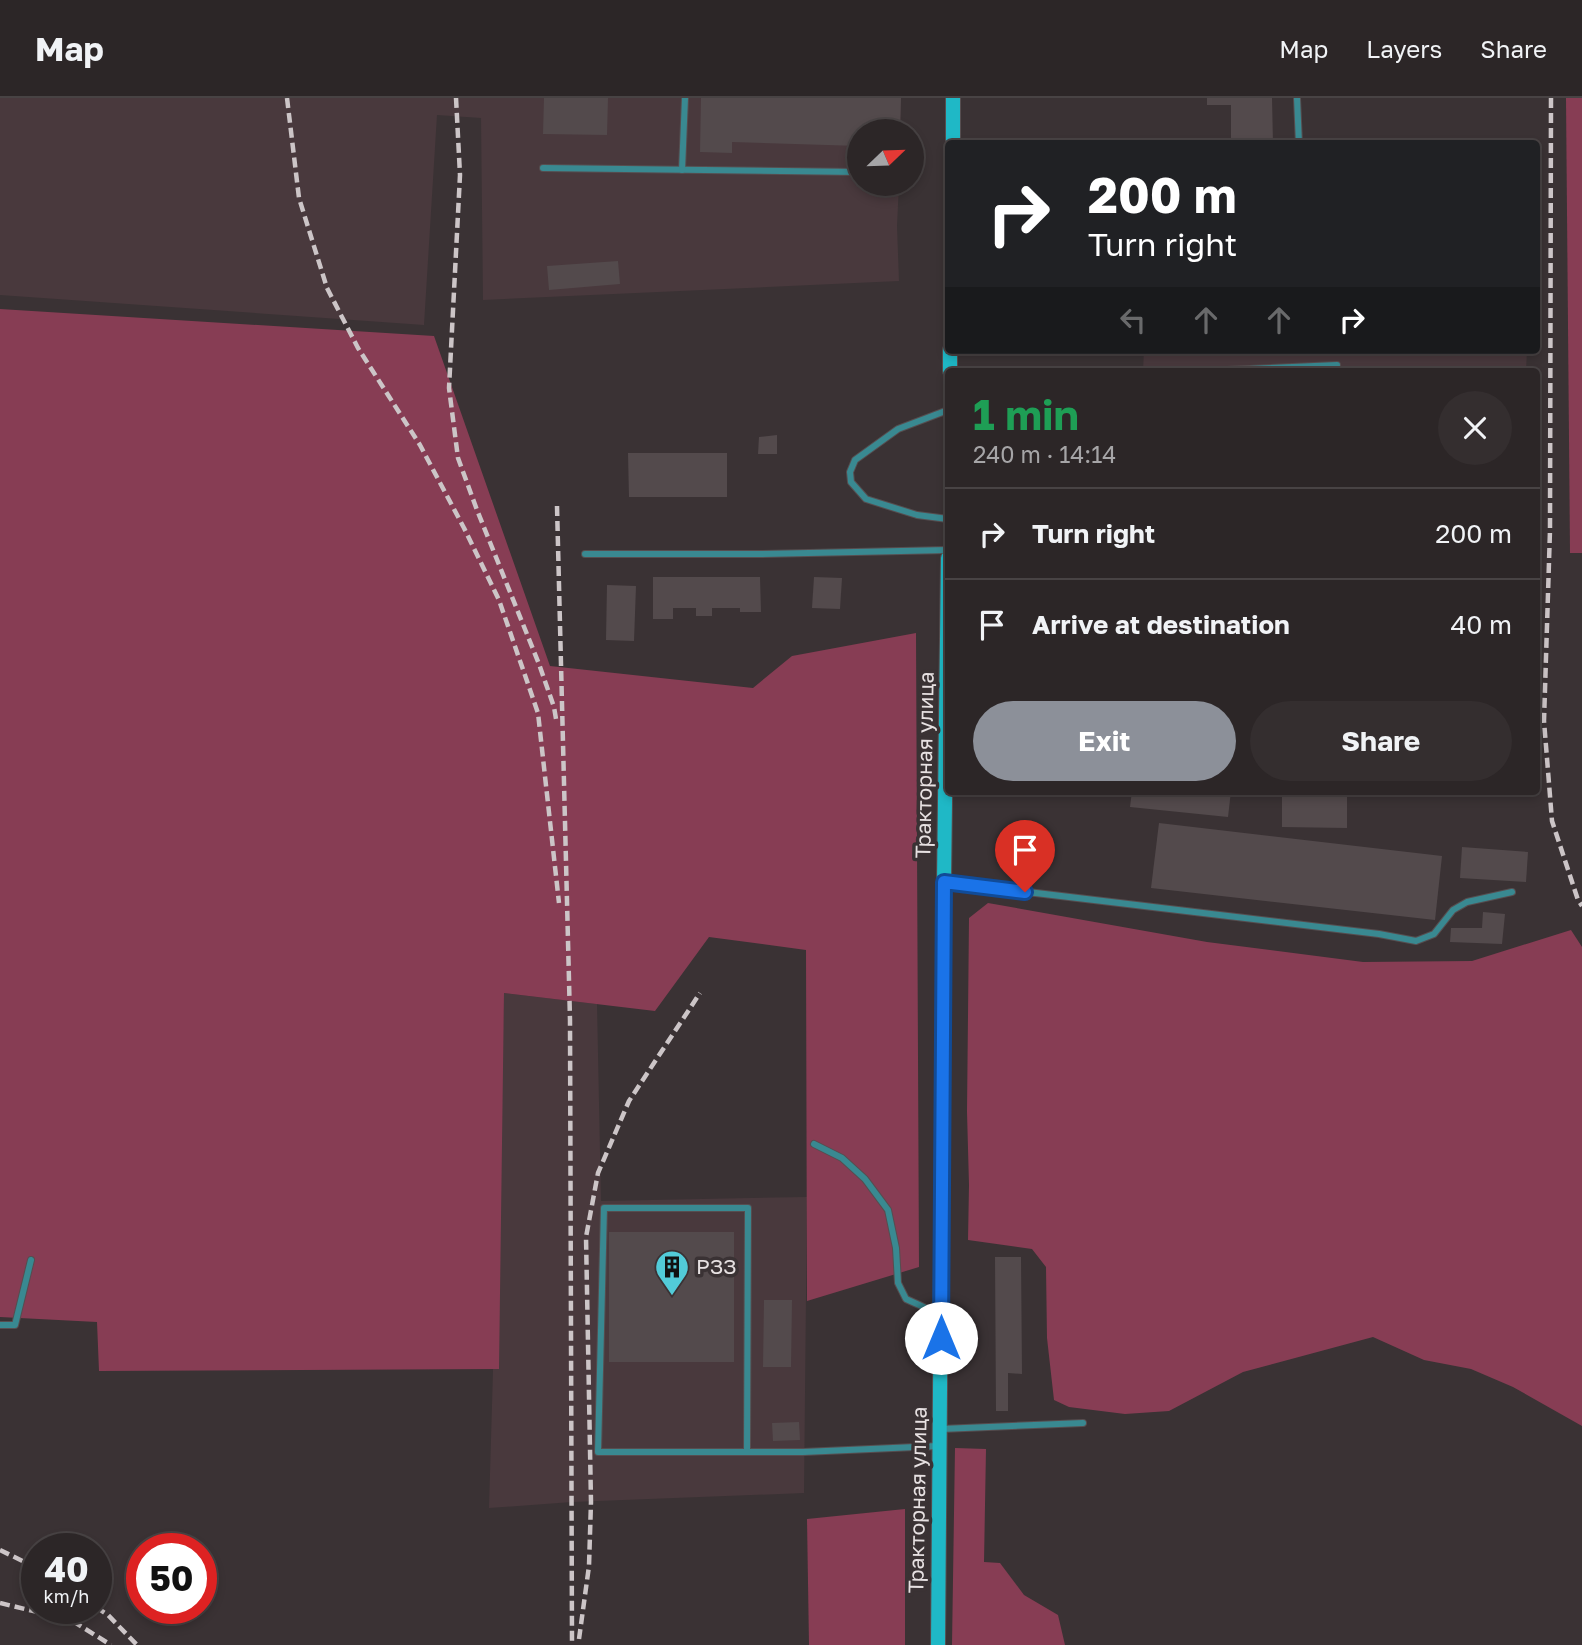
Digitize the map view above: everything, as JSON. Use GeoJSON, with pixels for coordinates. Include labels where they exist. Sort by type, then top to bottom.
{"type":"FeatureCollection","features":[{"type":"Feature","properties":{"kind":"main road"},"geometry":{"type":"LineString","coordinates":[[953,98],[953,140]]}},
{"type":"Feature","properties":{"kind":"main road","name":"Тракторная улица"},"geometry":{"type":"LineString","coordinates":[[938,1645],[946,795]]}},
{"type":"Feature","properties":{"kind":"lane"},"geometry":{"type":"LineString","coordinates":[[682,170],[685,98]]}},
{"type":"Feature","properties":{"kind":"lane"},"geometry":{"type":"LineString","coordinates":[[1297,98],[1299,140]]}},
{"type":"Feature","properties":{"kind":"lane"},"geometry":{"type":"LineString","coordinates":[[543,168],[847,173]]}},
{"type":"Feature","properties":{"kind":"lane"},"geometry":{"type":"LineString","coordinates":[[1270,368],[1337,365]]}},
{"type":"Feature","properties":{"kind":"lane"},"geometry":{"type":"LineString","coordinates":[[945,411],[898,429],[855,460],[850,472],[851,482],[866,499],[918,515],[945,519]]}},
{"type":"Feature","properties":{"kind":"lane"},"geometry":{"type":"LineString","coordinates":[[585,554],[945,550]]}},
{"type":"Feature","properties":{"kind":"lane"},"geometry":{"type":"LineString","coordinates":[[944,882],[1379,934],[1416,941],[1434,934],[1453,910],[1467,902],[1512,892]]}},
{"type":"Feature","properties":{"kind":"lane"},"geometry":{"type":"LineString","coordinates":[[814,1144],[842,1158],[873,1189],[888,1210],[896,1248],[898,1283],[906,1299],[941,1315]]}},
{"type":"Feature","properties":{"kind":"lane"},"geometry":{"type":"LineString","coordinates":[[747,1451],[748,1208],[604,1208],[598,1452],[803,1452],[940,1446]]}},
{"type":"Feature","properties":{"kind":"lane"},"geometry":{"type":"LineString","coordinates":[[0,1325],[15,1325],[31,1260]]}},
{"type":"Feature","properties":{"kind":"lane"},"geometry":{"type":"LineString","coordinates":[[940,1429],[1083,1423]]}},
{"type":"Feature","properties":{"kind":"shaded area"},"geometry":{"type":"Polygon","coordinates":[[[0,98],[901,98],[900,119],[847,119],[847,196],[898,196],[899,281],[483,300],[481,118],[437,115],[424,325],[0,295],[0,98]]]}},
{"type":"Feature","properties":{"kind":"shaded area"},"geometry":{"type":"Polygon","coordinates":[[[1566,98],[1582,98],[1582,553],[1570,553],[1566,98]]]}},
{"type":"Feature","properties":{"kind":"shaded area"},"geometry":{"type":"Polygon","coordinates":[[[0,309],[434,336],[550,666],[753,688],[792,656],[916,633],[919,1267],[807,1301],[806,950],[709,937],[655,1011],[504,993],[499,1369],[99,1371],[97,1322],[0,1317],[0,309]]]}},
{"type":"Feature","properties":{"kind":"shaded area"},"geometry":{"type":"Polygon","coordinates":[[[1144,354],[1527,354],[1526,368],[1143,368],[1144,354]]]}},
{"type":"Feature","properties":{"kind":"shaded area"},"geometry":{"type":"Polygon","coordinates":[[[988,903],[1207,942],[1363,962],[1472,961],[1571,930],[1582,947],[1582,1426],[1513,1387],[1471,1369],[1424,1360],[1373,1337],[1243,1372],[1169,1411],[1125,1414],[1069,1407],[1054,1400],[1047,1338],[1046,1267],[1032,1249],[968,1240],[969,918],[988,903]]]}},
{"type":"Feature","properties":{"kind":"shaded area"},"geometry":{"type":"Polygon","coordinates":[[[504,993],[597,1004],[601,1201],[807,1197],[804,1493],[489,1508],[504,993]]]}},
{"type":"Feature","properties":{"kind":"shaded area"},"geometry":{"type":"Polygon","coordinates":[[[955,1448],[986,1449],[984,1562],[1000,1563],[1024,1595],[1058,1615],[1065,1645],[952,1645],[955,1448]]]}},
{"type":"Feature","properties":{"kind":"shaded area"},"geometry":{"type":"Polygon","coordinates":[[[905,1509],[905,1645],[809,1645],[807,1519],[905,1509]]]}},
{"type":"Feature","properties":{"kind":"building"},"geometry":{"type":"Polygon","coordinates":[[[544,98],[608,98],[607,135],[543,134],[544,98]]]}},
{"type":"Feature","properties":{"kind":"building"},"geometry":{"type":"Polygon","coordinates":[[[701,98],[901,98],[900,119],[847,119],[847,146],[732,142],[732,153],[700,152],[701,98]]]}},
{"type":"Feature","properties":{"kind":"building"},"geometry":{"type":"Polygon","coordinates":[[[1207,98],[1272,98],[1273,140],[1231,140],[1231,105],[1207,105],[1207,98]]]}},
{"type":"Feature","properties":{"kind":"building"},"geometry":{"type":"Polygon","coordinates":[[[618,261],[620,284],[549,290],[547,266],[618,261]]]}},
{"type":"Feature","properties":{"kind":"building"},"geometry":{"type":"Polygon","coordinates":[[[777,435],[777,454],[758,454],[759,437],[777,435]]]}},
{"type":"Feature","properties":{"kind":"building"},"geometry":{"type":"Polygon","coordinates":[[[628,453],[727,453],[727,497],[629,497],[628,453]]]}},
{"type":"Feature","properties":{"kind":"building"},"geometry":{"type":"Polygon","coordinates":[[[653,577],[760,577],[761,612],[740,612],[740,608],[712,608],[712,616],[696,616],[696,608],[673,608],[673,619],[653,619],[653,577]]]}},
{"type":"Feature","properties":{"kind":"building"},"geometry":{"type":"Polygon","coordinates":[[[814,577],[842,578],[840,609],[812,608],[814,577]]]}},
{"type":"Feature","properties":{"kind":"building"},"geometry":{"type":"Polygon","coordinates":[[[607,585],[636,586],[634,641],[606,640],[607,585]]]}},
{"type":"Feature","properties":{"kind":"building"},"geometry":{"type":"Polygon","coordinates":[[[1132,795],[1231,795],[1228,817],[1130,807],[1132,795]]]}},
{"type":"Feature","properties":{"kind":"building"},"geometry":{"type":"Polygon","coordinates":[[[1282,795],[1347,795],[1347,828],[1282,827],[1282,795]]]}},
{"type":"Feature","properties":{"kind":"building"},"geometry":{"type":"Polygon","coordinates":[[[1159,823],[1442,856],[1435,920],[1151,888],[1159,823]]]}},
{"type":"Feature","properties":{"kind":"building"},"geometry":{"type":"Polygon","coordinates":[[[1462,847],[1528,852],[1526,882],[1460,878],[1462,847]]]}},
{"type":"Feature","properties":{"kind":"building"},"geometry":{"type":"Polygon","coordinates":[[[1483,912],[1505,914],[1502,944],[1450,942],[1451,928],[1482,928],[1483,912]]]}},
{"type":"Feature","properties":{"kind":"building","name":"РЗЗ"},"geometry":{"type":"Polygon","coordinates":[[[609,1232],[734,1232],[734,1362],[609,1362],[609,1232]]]}},
{"type":"Feature","properties":{"kind":"building"},"geometry":{"type":"Polygon","coordinates":[[[995,1257],[1021,1257],[1022,1374],[1008,1373],[1008,1411],[996,1411],[995,1257]]]}},
{"type":"Feature","properties":{"kind":"building"},"geometry":{"type":"Polygon","coordinates":[[[764,1300],[792,1300],[791,1367],[763,1367],[764,1300]]]}},
{"type":"Feature","properties":{"kind":"building"},"geometry":{"type":"Polygon","coordinates":[[[799,1422],[800,1440],[773,1441],[772,1423],[799,1422]]]}},
{"type":"Feature","properties":{"kind":"railway"},"geometry":{"type":"LineString","coordinates":[[287,98],[299,198],[327,288],[358,348],[420,445],[464,528],[499,600],[538,713],[559,903]]}},
{"type":"Feature","properties":{"kind":"railway"},"geometry":{"type":"LineString","coordinates":[[456,98],[460,175],[449,388],[458,458],[539,664],[556,719]]}},
{"type":"Feature","properties":{"kind":"railway"},"geometry":{"type":"LineString","coordinates":[[1551,98],[1550,530],[1544,721],[1552,821],[1582,906]]}},
{"type":"Feature","properties":{"kind":"railway"},"geometry":{"type":"LineString","coordinates":[[557,506],[570,1020],[572,1645]]}},
{"type":"Feature","properties":{"kind":"railway"},"geometry":{"type":"LineString","coordinates":[[579,1639],[589,1566],[591,1502],[586,1237],[598,1173],[629,1101],[700,993]]}},
{"type":"Feature","properties":{"kind":"railway"},"geometry":{"type":"LineString","coordinates":[[0,1550],[21,1560]]}},
{"type":"Feature","properties":{"kind":"railway"},"geometry":{"type":"LineString","coordinates":[[0,1603],[71,1620],[111,1645]]}},
{"type":"Feature","properties":{"kind":"railway"},"geometry":{"type":"LineString","coordinates":[[112,1619],[137,1645]]}},
{"type":"Feature","properties":{"kind":"place","name":"РЗЗ"},"geometry":{"type":"Point","coordinates":[672,1297]}},
{"type":"Feature","properties":{"kind":"route"},"geometry":{"type":"LineString","coordinates":[[941,1338],[944,882],[1025,892]]}}]}
